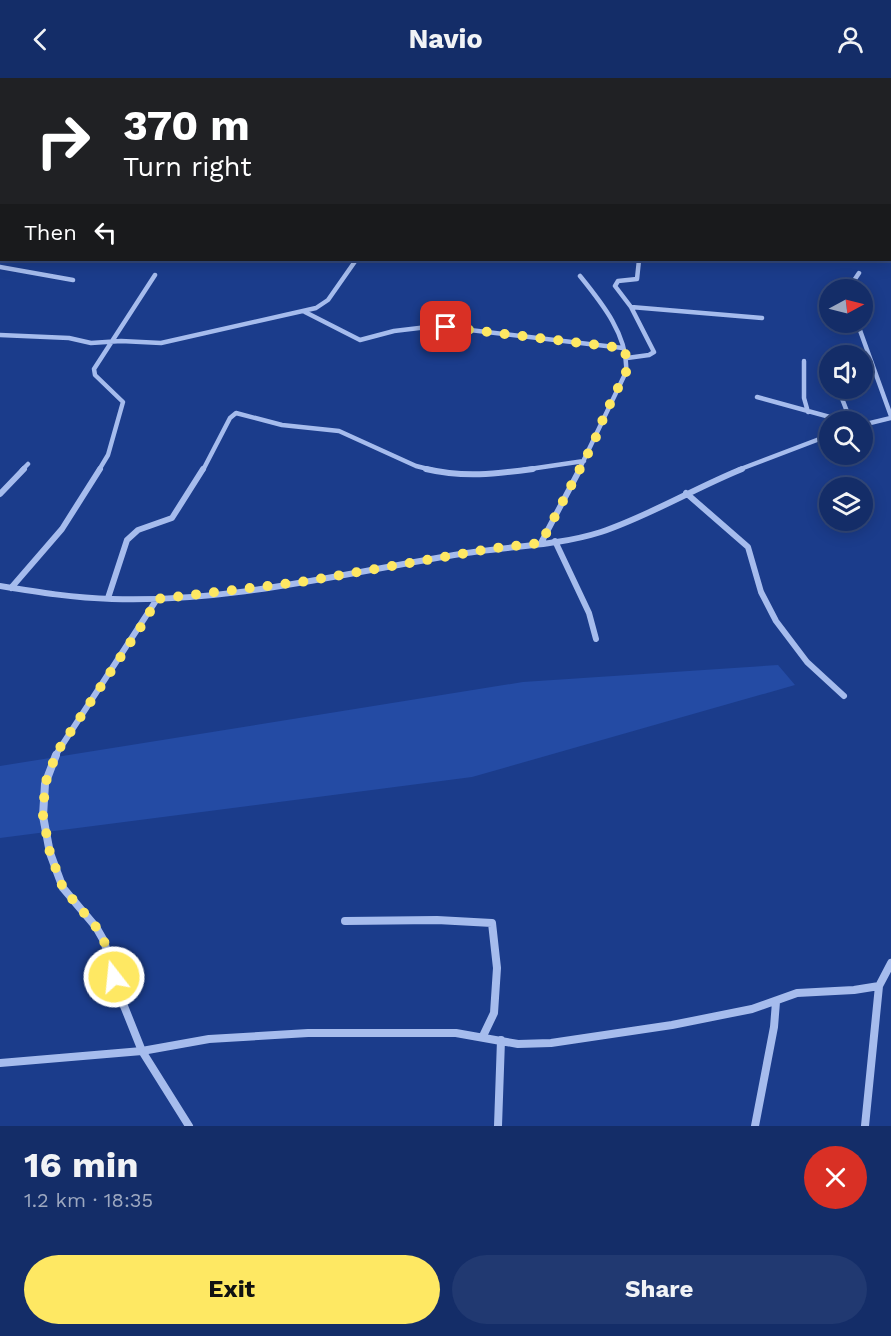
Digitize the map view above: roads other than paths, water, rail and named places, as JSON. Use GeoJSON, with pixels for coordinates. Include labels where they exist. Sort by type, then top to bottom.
{"type":"FeatureCollection","features":[{"type":"Feature","properties":{"kind":"street"},"geometry":{"type":"LineString","coordinates":[[0,342],[3,335],[63,338],[91,343],[174,341],[305,312],[328,300],[356,261]]}},
{"type":"Feature","properties":{"kind":"street"},"geometry":{"type":"LineString","coordinates":[[627,358],[649,356],[654,352],[631,307],[615,286],[615,283],[637,279],[639,261]]}},
{"type":"Feature","properties":{"kind":"street"},"geometry":{"type":"LineString","coordinates":[[0,267],[73,280]]}},
{"type":"Feature","properties":{"kind":"street"},"geometry":{"type":"LineString","coordinates":[[855,279],[859,273]]}},
{"type":"Feature","properties":{"kind":"street"},"geometry":{"type":"LineString","coordinates":[[11,588],[73,515],[108,455],[123,402],[95,375],[94,369],[155,275]]}},
{"type":"Feature","properties":{"kind":"street"},"geometry":{"type":"LineString","coordinates":[[541,543],[584,461],[626,372],[627,358],[606,308],[580,276]]}},
{"type":"Feature","properties":{"kind":"street"},"geometry":{"type":"LineString","coordinates":[[631,307],[762,318]]}},
{"type":"Feature","properties":{"kind":"street"},"geometry":{"type":"LineString","coordinates":[[305,312],[360,340],[394,331],[436,326],[623,348]]}},
{"type":"Feature","properties":{"kind":"street"},"geometry":{"type":"LineString","coordinates":[[861,333],[891,417],[873,422]]}},
{"type":"Feature","properties":{"kind":"street"},"geometry":{"type":"LineString","coordinates":[[804,361],[804,398],[808,412]]}},
{"type":"Feature","properties":{"kind":"street"},"geometry":{"type":"LineString","coordinates":[[757,398],[819,415]]}},
{"type":"Feature","properties":{"kind":"street"},"geometry":{"type":"LineString","coordinates":[[108,598],[127,540],[138,530],[172,518],[209,460],[230,418],[236,414],[282,425],[339,431],[416,466],[444,473],[483,476],[584,461]]}},
{"type":"Feature","properties":{"kind":"street"},"geometry":{"type":"LineString","coordinates":[[0,586],[42,594],[157,599],[301,582],[495,548],[555,541],[607,530],[686,493],[819,439]]}},
{"type":"Feature","properties":{"kind":"street"},"geometry":{"type":"LineString","coordinates":[[0,494],[28,464]]}},
{"type":"Feature","properties":{"kind":"street"},"geometry":{"type":"LineString","coordinates":[[686,493],[748,548],[761,592],[783,630],[802,657],[844,696]]}},
{"type":"Feature","properties":{"kind":"street"},"geometry":{"type":"LineString","coordinates":[[555,541],[589,613],[596,639]]}},
{"type":"Feature","properties":{"kind":"street"},"geometry":{"type":"LineString","coordinates":[[157,599],[57,752],[45,784],[43,816],[50,853],[63,888],[96,927],[104,941],[120,996],[142,1051],[189,1126]]}},
{"type":"Feature","properties":{"kind":"street"},"geometry":{"type":"LineString","coordinates":[[345,921],[437,920],[492,923],[497,968],[494,1013],[483,1036]]}},
{"type":"Feature","properties":{"kind":"street"},"geometry":{"type":"LineString","coordinates":[[865,1126],[879,986],[891,963]]}},
{"type":"Feature","properties":{"kind":"street"},"geometry":{"type":"LineString","coordinates":[[0,1063],[142,1051],[209,1039],[308,1033],[456,1033],[518,1044],[551,1043],[672,1024],[776,1002],[797,993],[854,990],[879,986]]}},
{"type":"Feature","properties":{"kind":"street"},"geometry":{"type":"LineString","coordinates":[[755,1126],[772,1038],[776,1002]]}},
{"type":"Feature","properties":{"kind":"street"},"geometry":{"type":"LineString","coordinates":[[498,1126],[501,1040]]}}]}
